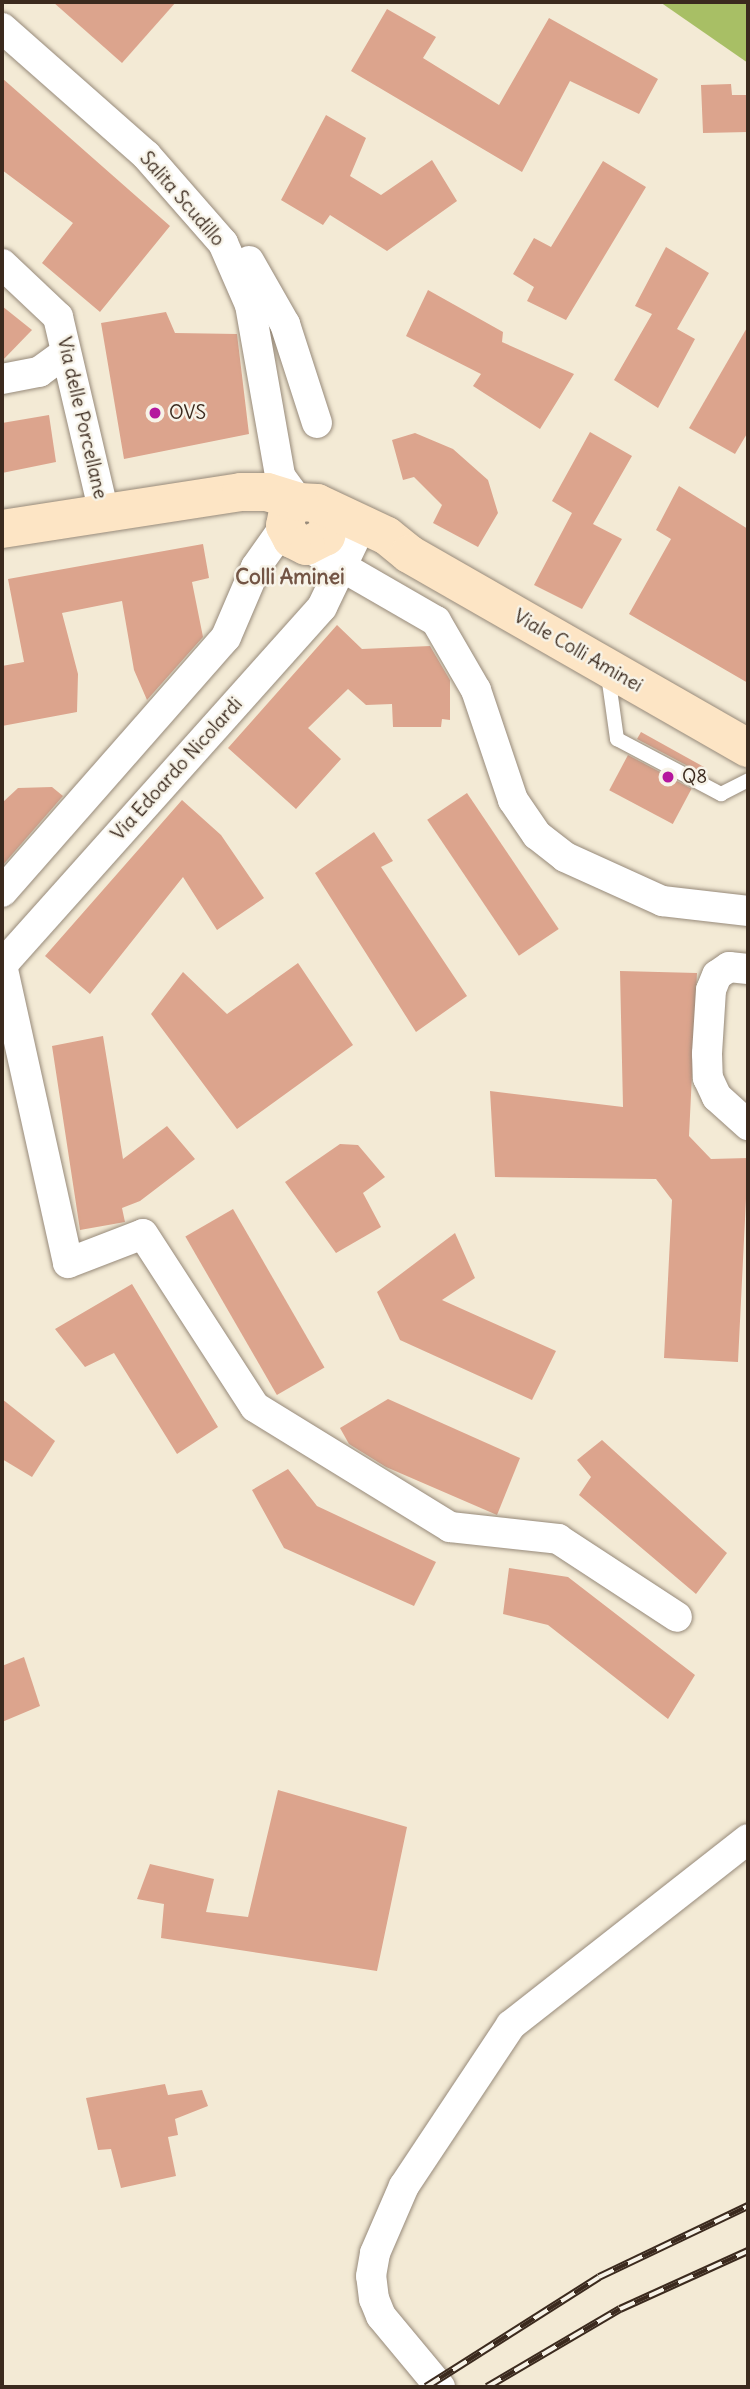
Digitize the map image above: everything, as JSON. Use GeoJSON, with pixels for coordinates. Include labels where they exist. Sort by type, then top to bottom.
{"type":"FeatureCollection","features":[{"type":"Feature","properties":{"kind":"main road","name":"Viale Colli Aminei"},"geometry":{"type":"LineString","coordinates":[[2,529],[241,492],[267,492],[318,533],[387,536],[409,554],[748,748]]}},
{"type":"Feature","properties":{"kind":"street","name":"Salita Scudillo"},"geometry":{"type":"LineString","coordinates":[[2,28],[146,155],[223,243],[250,305],[280,476],[318,533]]}},
{"type":"Feature","properties":{"kind":"street"},"geometry":{"type":"LineString","coordinates":[[223,243],[246,257],[285,324],[317,423]]}},
{"type":"Feature","properties":{"kind":"street","name":"Via delle Porcellane"},"geometry":{"type":"LineString","coordinates":[[2,264],[58,317],[104,513]]}},
{"type":"Feature","properties":{"kind":"street"},"geometry":{"type":"LineString","coordinates":[[2,379],[39,372],[65,353]]}},
{"type":"Feature","properties":{"kind":"street"},"geometry":{"type":"LineString","coordinates":[[2,892],[226,637],[256,567],[318,533],[436,621],[445,633],[476,690],[513,800],[537,835],[565,857],[662,901],[748,911]]}},
{"type":"Feature","properties":{"kind":"street","name":"Via Edoardo Nicolardi"},"geometry":{"type":"LineString","coordinates":[[2,965],[322,607],[318,533]]}},
{"type":"Feature","properties":{"kind":"street"},"geometry":{"type":"LineString","coordinates":[[2,965],[68,1262],[143,1234],[256,1407],[450,1527],[558,1539],[677,1618]]}},
{"type":"Feature","properties":{"kind":"street"},"geometry":{"type":"LineString","coordinates":[[748,969],[729,967],[718,975],[711,990],[707,1054],[708,1078],[717,1097],[748,1125]]}},
{"type":"Feature","properties":{"kind":"street"},"geometry":{"type":"LineString","coordinates":[[440,2387],[381,2316],[374,2299],[371,2276],[375,2253],[404,2186],[511,2025],[748,1839]]}},
{"type":"Feature","properties":{"kind":"lane"},"geometry":{"type":"LineString","coordinates":[[606,667],[617,739],[720,794],[748,780]]}},
{"type":"Feature","properties":{"kind":"green space"},"geometry":{"type":"Polygon","coordinates":[[[660,2],[748,2],[748,63],[660,2]]]}},
{"type":"Feature","properties":{"kind":"building"},"geometry":{"type":"Polygon","coordinates":[[[53,2],[176,2],[122,63],[53,2]]]}},
{"type":"Feature","properties":{"kind":"building"},"geometry":{"type":"Polygon","coordinates":[[[387,9],[436,37],[423,58],[499,105],[549,18],[658,79],[639,114],[570,81],[522,172],[351,71],[387,9]]]}},
{"type":"Feature","properties":{"kind":"building"},"geometry":{"type":"Polygon","coordinates":[[[2,78],[170,226],[100,312],[42,263],[73,223],[2,170],[2,78]]]}},
{"type":"Feature","properties":{"kind":"building"},"geometry":{"type":"Polygon","coordinates":[[[731,84],[732,95],[748,95],[748,132],[703,133],[701,85],[731,84]]]}},
{"type":"Feature","properties":{"kind":"building"},"geometry":{"type":"Polygon","coordinates":[[[326,115],[366,138],[350,176],[381,195],[432,160],[457,201],[387,251],[330,215],[323,225],[281,200],[326,115]]]}},
{"type":"Feature","properties":{"kind":"building"},"geometry":{"type":"Polygon","coordinates":[[[603,161],[646,187],[566,320],[527,301],[534,287],[513,274],[534,238],[551,247],[603,161]]]}},
{"type":"Feature","properties":{"kind":"building"},"geometry":{"type":"Polygon","coordinates":[[[666,247],[709,273],[677,329],[695,339],[658,408],[614,380],[652,314],[635,306],[666,247]]]}},
{"type":"Feature","properties":{"kind":"building"},"geometry":{"type":"Polygon","coordinates":[[[428,290],[503,332],[502,342],[574,374],[540,429],[473,386],[481,374],[406,336],[428,290]]]}},
{"type":"Feature","properties":{"kind":"building"},"geometry":{"type":"Polygon","coordinates":[[[2,306],[32,330],[2,361],[2,306]]]}},
{"type":"Feature","properties":{"kind":"building"},"geometry":{"type":"Polygon","coordinates":[[[166,312],[175,333],[237,334],[249,434],[124,459],[101,323],[166,312]]]}},
{"type":"Feature","properties":{"kind":"building"},"geometry":{"type":"Polygon","coordinates":[[[748,326],[748,432],[735,454],[689,428],[748,326]]]}},
{"type":"Feature","properties":{"kind":"building"},"geometry":{"type":"Polygon","coordinates":[[[49,415],[56,462],[2,473],[2,423],[49,415]]]}},
{"type":"Feature","properties":{"kind":"building"},"geometry":{"type":"Polygon","coordinates":[[[590,432],[632,456],[593,524],[622,539],[582,609],[534,585],[572,513],[552,501],[590,432]]]}},
{"type":"Feature","properties":{"kind":"building"},"geometry":{"type":"Polygon","coordinates":[[[415,433],[453,449],[488,480],[498,513],[478,547],[433,523],[442,505],[414,477],[403,480],[392,440],[415,433]]]}},
{"type":"Feature","properties":{"kind":"building"},"geometry":{"type":"Polygon","coordinates":[[[679,486],[748,529],[748,683],[629,614],[671,539],[656,530],[679,486]]]}},
{"type":"Feature","properties":{"kind":"building"},"geometry":{"type":"Polygon","coordinates":[[[203,544],[209,578],[192,582],[203,637],[147,700],[134,670],[122,601],[62,613],[78,674],[77,712],[2,726],[2,666],[24,662],[8,579],[203,544]]]}},
{"type":"Feature","properties":{"kind":"building"},"geometry":{"type":"Polygon","coordinates":[[[337,625],[362,649],[430,646],[450,680],[450,720],[442,719],[441,727],[393,727],[392,704],[366,705],[348,689],[308,728],[341,759],[296,809],[228,748],[337,625]]]}},
{"type":"Feature","properties":{"kind":"building"},"geometry":{"type":"Polygon","coordinates":[[[641,732],[704,767],[701,773],[637,739],[641,732]]]}},
{"type":"Feature","properties":{"kind":"building"},"geometry":{"type":"Polygon","coordinates":[[[628,755],[692,789],[673,824],[609,790],[628,755]]]}},
{"type":"Feature","properties":{"kind":"building"},"geometry":{"type":"Polygon","coordinates":[[[52,787],[63,796],[2,866],[2,803],[18,788],[52,787]]]}},
{"type":"Feature","properties":{"kind":"building"},"geometry":{"type":"Polygon","coordinates":[[[467,793],[559,929],[519,956],[427,820],[467,793]]]}},
{"type":"Feature","properties":{"kind":"building"},"geometry":{"type":"Polygon","coordinates":[[[182,800],[221,835],[264,898],[217,930],[183,877],[90,994],[45,956],[182,800]]]}},
{"type":"Feature","properties":{"kind":"building"},"geometry":{"type":"Polygon","coordinates":[[[374,832],[393,861],[381,867],[467,996],[416,1032],[315,873],[374,832]]]}},
{"type":"Feature","properties":{"kind":"building"},"geometry":{"type":"Polygon","coordinates":[[[298,963],[353,1045],[237,1129],[151,1014],[183,972],[227,1014],[298,963]]]}},
{"type":"Feature","properties":{"kind":"building"},"geometry":{"type":"Polygon","coordinates":[[[620,971],[697,973],[689,1136],[711,1159],[748,1158],[738,1362],[664,1358],[672,1200],[656,1179],[495,1177],[490,1091],[623,1107],[620,971]]]}},
{"type":"Feature","properties":{"kind":"building"},"geometry":{"type":"Polygon","coordinates":[[[103,1036],[123,1159],[167,1126],[195,1159],[140,1201],[122,1208],[125,1222],[80,1230],[52,1046],[103,1036]]]}},
{"type":"Feature","properties":{"kind":"building"},"geometry":{"type":"Polygon","coordinates":[[[340,1144],[358,1145],[385,1177],[363,1193],[381,1227],[336,1253],[285,1182],[340,1144]]]}},
{"type":"Feature","properties":{"kind":"building"},"geometry":{"type":"Polygon","coordinates":[[[233,1209],[324,1367],[277,1395],[185,1236],[233,1209]]]}},
{"type":"Feature","properties":{"kind":"building"},"geometry":{"type":"Polygon","coordinates":[[[455,1233],[475,1278],[442,1300],[556,1351],[532,1400],[400,1340],[377,1292],[455,1233]]]}},
{"type":"Feature","properties":{"kind":"building"},"geometry":{"type":"Polygon","coordinates":[[[132,1284],[218,1427],[177,1454],[114,1353],[85,1367],[55,1329],[132,1284]]]}},
{"type":"Feature","properties":{"kind":"building"},"geometry":{"type":"Polygon","coordinates":[[[2,1399],[55,1441],[32,1477],[2,1459],[2,1399]]]}},
{"type":"Feature","properties":{"kind":"building"},"geometry":{"type":"Polygon","coordinates":[[[388,1399],[520,1458],[497,1515],[386,1467],[349,1444],[340,1428],[388,1399]]]}},
{"type":"Feature","properties":{"kind":"building"},"geometry":{"type":"Polygon","coordinates":[[[602,1440],[727,1553],[696,1594],[579,1495],[591,1477],[577,1460],[602,1440]]]}},
{"type":"Feature","properties":{"kind":"building"},"geometry":{"type":"Polygon","coordinates":[[[288,1469],[317,1506],[436,1562],[414,1606],[284,1548],[252,1490],[288,1469]]]}},
{"type":"Feature","properties":{"kind":"building"},"geometry":{"type":"Polygon","coordinates":[[[509,1568],[568,1577],[695,1675],[668,1719],[548,1625],[503,1614],[509,1568]]]}},
{"type":"Feature","properties":{"kind":"building"},"geometry":{"type":"Polygon","coordinates":[[[24,1657],[40,1706],[2,1722],[2,1666],[24,1657]]]}},
{"type":"Feature","properties":{"kind":"building"},"geometry":{"type":"Polygon","coordinates":[[[278,1790],[407,1827],[377,1971],[161,1938],[164,1904],[137,1899],[150,1864],[214,1879],[206,1912],[248,1917],[278,1790]]]}},
{"type":"Feature","properties":{"kind":"building"},"geometry":{"type":"Polygon","coordinates":[[[165,2084],[168,2095],[202,2090],[208,2106],[175,2119],[178,2135],[168,2137],[176,2176],[121,2188],[111,2149],[98,2150],[86,2098],[165,2084]]]}},
{"type":"Feature","properties":{"kind":"railway"},"geometry":{"type":"LineString","coordinates":[[426,2387],[599,2277],[748,2206]]}},
{"type":"Feature","properties":{"kind":"railway"},"geometry":{"type":"LineString","coordinates":[[487,2387],[620,2309],[748,2251]]}},
{"type":"Feature","properties":{"kind":"place","name":"OVS"},"geometry":{"type":"Point","coordinates":[155,413]}},
{"type":"Feature","properties":{"kind":"place","name":"Q8"},"geometry":{"type":"Point","coordinates":[668,777]}},
{"type":"Feature","properties":{"kind":"district","name":"Colli Aminei"},"geometry":{"type":"Point","coordinates":[290,577]}}]}
